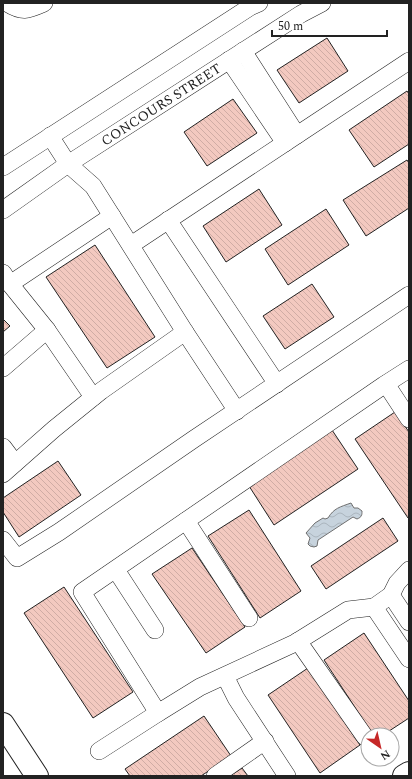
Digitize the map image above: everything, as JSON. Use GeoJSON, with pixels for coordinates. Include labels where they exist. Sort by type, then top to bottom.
{"type":"FeatureCollection","features":[{"type":"Feature","properties":{"kind":"main road"},"geometry":{"type":"LineString","coordinates":[[3,724],[37,776]]}},
{"type":"Feature","properties":{"kind":"main road"},"geometry":{"type":"LineString","coordinates":[[404,776],[409,773]]}},
{"type":"Feature","properties":{"kind":"street"},"geometry":{"type":"LineString","coordinates":[[8,3],[15,8],[23,10],[44,3]]}},
{"type":"Feature","properties":{"kind":"street"},"geometry":{"type":"LineString","coordinates":[[3,166],[259,3]]}},
{"type":"Feature","properties":{"kind":"street","name":"CONCOURS STREET"},"geometry":{"type":"LineString","coordinates":[[3,210],[68,164],[301,14],[322,3]]}},
{"type":"Feature","properties":{"kind":"street"},"geometry":{"type":"LineString","coordinates":[[236,56],[291,139]]}},
{"type":"Feature","properties":{"kind":"street"},"geometry":{"type":"LineString","coordinates":[[131,245],[409,61]]}},
{"type":"Feature","properties":{"kind":"street"},"geometry":{"type":"LineString","coordinates":[[50,136],[68,164],[94,186],[185,332],[237,411]]}},
{"type":"Feature","properties":{"kind":"street"},"geometry":{"type":"LineString","coordinates":[[93,397],[46,330],[6,278],[112,216]]}},
{"type":"Feature","properties":{"kind":"street"},"geometry":{"type":"LineString","coordinates":[[168,220],[277,384]]}},
{"type":"Feature","properties":{"kind":"street"},"geometry":{"type":"LineString","coordinates":[[3,540],[17,558],[59,532],[188,443],[409,295]]}},
{"type":"Feature","properties":{"kind":"street"},"geometry":{"type":"LineString","coordinates":[[3,368],[46,330]]}},
{"type":"Feature","properties":{"kind":"street"},"geometry":{"type":"LineString","coordinates":[[3,447],[9,469],[93,397],[185,332]]}},
{"type":"Feature","properties":{"kind":"street"},"geometry":{"type":"LineString","coordinates":[[158,713],[82,592],[409,369]]}},
{"type":"Feature","properties":{"kind":"street"},"geometry":{"type":"LineString","coordinates":[[386,384],[409,419]]}},
{"type":"Feature","properties":{"kind":"street"},"geometry":{"type":"LineString","coordinates":[[186,521],[249,618]]}},
{"type":"Feature","properties":{"kind":"street"},"geometry":{"type":"LineString","coordinates":[[116,570],[155,630]]}},
{"type":"Feature","properties":{"kind":"street"},"geometry":{"type":"LineString","coordinates":[[99,751],[200,687],[298,641],[348,610],[374,607],[391,595],[397,583],[409,570]]}},
{"type":"Feature","properties":{"kind":"street"},"geometry":{"type":"LineString","coordinates":[[391,595],[409,622]]}},
{"type":"Feature","properties":{"kind":"street"},"geometry":{"type":"LineString","coordinates":[[374,607],[409,659]]}},
{"type":"Feature","properties":{"kind":"street"},"geometry":{"type":"LineString","coordinates":[[298,641],[360,730]]}},
{"type":"Feature","properties":{"kind":"street"},"geometry":{"type":"LineString","coordinates":[[226,676],[236,698],[287,776]]}},
{"type":"Feature","properties":{"kind":"street"},"geometry":{"type":"LineString","coordinates":[[215,776],[265,742]]}},
{"type":"Feature","properties":{"kind":"water"},"geometry":{"type":"Polygon","coordinates":[[[351,503],[354,508],[358,508],[362,511],[361,517],[357,519],[353,517],[318,540],[317,546],[314,547],[308,544],[310,538],[306,533],[315,523],[323,518],[328,518],[335,510],[351,503]]]}},
{"type":"Feature","properties":{"kind":"building"},"geometry":{"type":"Polygon","coordinates":[[[327,38],[348,71],[299,103],[277,70],[327,38]]]}},
{"type":"Feature","properties":{"kind":"building"},"geometry":{"type":"Polygon","coordinates":[[[407,91],[409,94],[409,144],[374,167],[349,130],[407,91]]]}},
{"type":"Feature","properties":{"kind":"building"},"geometry":{"type":"Polygon","coordinates":[[[233,99],[257,133],[207,166],[184,132],[233,99]]]}},
{"type":"Feature","properties":{"kind":"building"},"geometry":{"type":"Polygon","coordinates":[[[407,160],[409,163],[409,208],[366,236],[343,200],[407,160]]]}},
{"type":"Feature","properties":{"kind":"building"},"geometry":{"type":"Polygon","coordinates":[[[259,189],[282,225],[226,262],[203,226],[259,189]]]}},
{"type":"Feature","properties":{"kind":"building"},"geometry":{"type":"Polygon","coordinates":[[[326,209],[349,245],[288,285],[265,249],[326,209]]]}},
{"type":"Feature","properties":{"kind":"building"},"geometry":{"type":"Polygon","coordinates":[[[95,245],[155,337],[107,368],[46,277],[95,245]]]}},
{"type":"Feature","properties":{"kind":"building"},"geometry":{"type":"Polygon","coordinates":[[[312,284],[334,317],[285,349],[263,316],[312,284]]]}},
{"type":"Feature","properties":{"kind":"building"},"geometry":{"type":"Polygon","coordinates":[[[3,319],[10,326],[3,332],[3,319]]]}},
{"type":"Feature","properties":{"kind":"building"},"geometry":{"type":"Polygon","coordinates":[[[395,412],[409,432],[409,518],[355,439],[395,412]]]}},
{"type":"Feature","properties":{"kind":"building"},"geometry":{"type":"Polygon","coordinates":[[[332,430],[358,469],[274,525],[249,486],[332,430]]]}},
{"type":"Feature","properties":{"kind":"building"},"geometry":{"type":"Polygon","coordinates":[[[58,461],[81,495],[19,537],[3,512],[3,498],[58,461]]]}},
{"type":"Feature","properties":{"kind":"building"},"geometry":{"type":"Polygon","coordinates":[[[249,510],[301,591],[260,618],[208,536],[249,510]]]}},
{"type":"Feature","properties":{"kind":"building"},"geometry":{"type":"Polygon","coordinates":[[[383,518],[398,541],[326,589],[311,566],[383,518]]]}},
{"type":"Feature","properties":{"kind":"building"},"geometry":{"type":"Polygon","coordinates":[[[192,548],[245,627],[206,653],[152,574],[192,548]]]}},
{"type":"Feature","properties":{"kind":"building"},"geometry":{"type":"Polygon","coordinates":[[[64,587],[133,692],[93,718],[24,613],[64,587]]]}},
{"type":"Feature","properties":{"kind":"building"},"geometry":{"type":"Polygon","coordinates":[[[364,633],[409,701],[409,718],[395,727],[368,727],[324,660],[364,633]]]}},
{"type":"Feature","properties":{"kind":"building"},"geometry":{"type":"Polygon","coordinates":[[[308,668],[360,745],[320,773],[268,695],[308,668]]]}},
{"type":"Feature","properties":{"kind":"building"},"geometry":{"type":"Polygon","coordinates":[[[204,716],[231,756],[201,776],[130,776],[125,769],[204,716]]]}},
{"type":"Feature","properties":{"kind":"building"},"geometry":{"type":"Polygon","coordinates":[[[242,768],[248,776],[230,776],[242,768]]]}}]}
